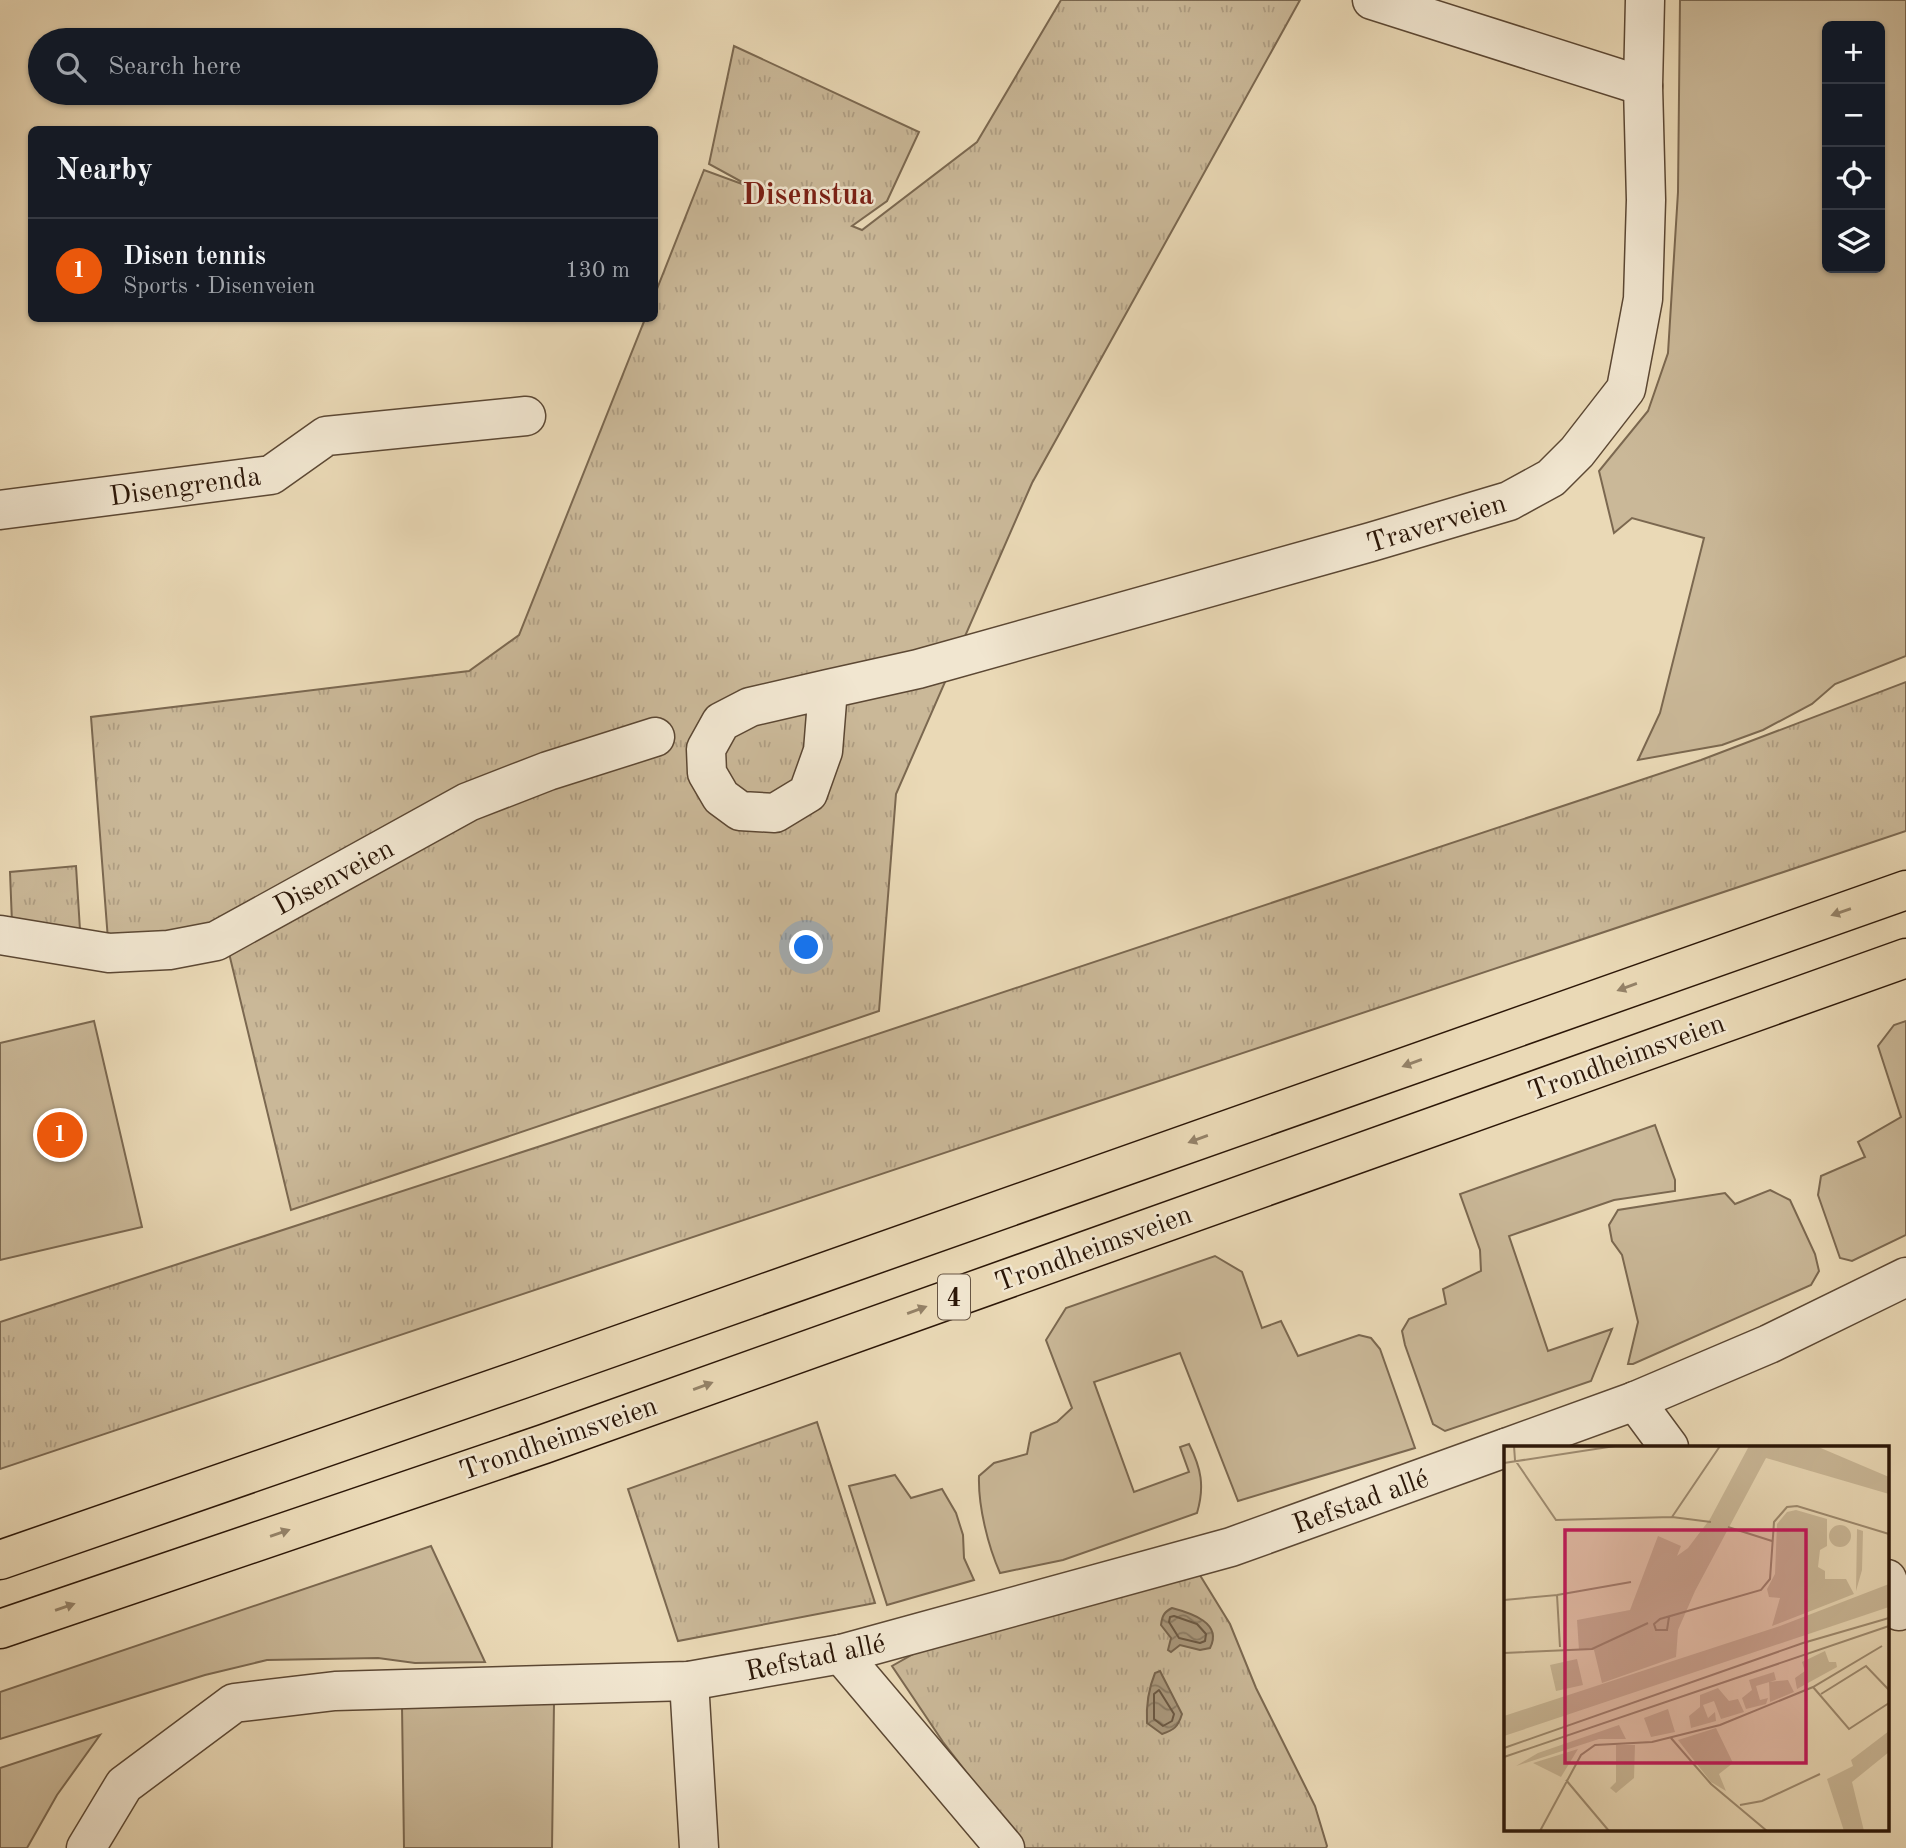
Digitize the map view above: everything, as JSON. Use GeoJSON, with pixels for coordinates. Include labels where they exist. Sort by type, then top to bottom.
{"type":"FeatureCollection","features":[{"type":"Feature","properties":{"kind":"highway","name":"4"},"geometry":{"type":"LineString","coordinates":[[0,1560],[522,1379],[1906,890]]}},
{"type":"Feature","properties":{"kind":"highway","name":"Trondheimsveien"},"geometry":{"type":"LineString","coordinates":[[0,1629],[544,1444],[1906,958]]}},
{"type":"Feature","properties":{"kind":"street"},"geometry":{"type":"LineString","coordinates":[[1372,0],[1643,86]]}},
{"type":"Feature","properties":{"kind":"street","name":"Traverveien"},"geometry":{"type":"LineString","coordinates":[[828,689],[918,669],[1371,542],[1509,501],[1550,478],[1577,452],[1626,389],[1643,299],[1646,200],[1643,86],[1645,0]]}},
{"type":"Feature","properties":{"kind":"street","name":"Disengrenda"},"geometry":{"type":"LineString","coordinates":[[0,510],[271,475],[326,436],[526,416]]}},
{"type":"Feature","properties":{"kind":"street","name":"Disenveien"},"geometry":{"type":"LineString","coordinates":[[0,935],[109,953],[169,950],[216,941],[468,802],[548,771],[655,737]]}},
{"type":"Feature","properties":{"kind":"street","name":"Refstad allé"},"geometry":{"type":"LineString","coordinates":[[1512,1446],[1636,1401],[1769,1344],[1906,1278]]}},
{"type":"Feature","properties":{"kind":"street"},"geometry":{"type":"LineString","coordinates":[[1636,1401],[1668,1446]]}},
{"type":"Feature","properties":{"kind":"street","name":"Refstad allé"},"geometry":{"type":"LineString","coordinates":[[86,1848],[124,1785],[234,1703],[335,1691],[690,1681],[841,1654],[1231,1547],[1504,1449]]}},
{"type":"Feature","properties":{"kind":"street"},"geometry":{"type":"LineString","coordinates":[[841,1654],[1005,1848]]}},
{"type":"Feature","properties":{"kind":"street"},"geometry":{"type":"LineString","coordinates":[[690,1681],[699,1848]]}},
{"type":"Feature","properties":{"kind":"green space"},"geometry":{"type":"Polygon","coordinates":[[[1061,0],[1300,0],[1032,483],[896,794],[879,1011],[291,1210],[228,949],[109,953],[91,717],[469,671],[519,635],[644,322],[658,322],[658,286],[704,170],[753,188],[709,164],[734,46],[919,132],[887,201],[852,226],[862,230],[977,142],[1061,0]]]}},
{"type":"Feature","properties":{"kind":"green space"},"geometry":{"type":"Polygon","coordinates":[[[1680,0],[1906,0],[1906,656],[1835,684],[1812,704],[1763,730],[1722,745],[1638,760],[1660,713],[1704,538],[1632,518],[1614,533],[1599,471],[1648,411],[1668,353],[1678,192],[1680,0]]]}},
{"type":"Feature","properties":{"kind":"green space"},"geometry":{"type":"Polygon","coordinates":[[[1906,682],[1906,831],[0,1469],[0,1322],[553,1142],[1701,760],[1906,682]]]}},
{"type":"Feature","properties":{"kind":"green space"},"geometry":{"type":"Polygon","coordinates":[[[76,866],[80,930],[12,923],[10,872],[76,866]]]}},
{"type":"Feature","properties":{"kind":"green space"},"geometry":{"type":"Polygon","coordinates":[[[94,1021],[142,1227],[0,1260],[0,1043],[94,1021]]]}},
{"type":"Feature","properties":{"kind":"green space"},"geometry":{"type":"Polygon","coordinates":[[[1906,1021],[1906,1235],[1852,1261],[1840,1258],[1818,1195],[1821,1176],[1865,1157],[1858,1142],[1901,1117],[1878,1046],[1894,1025],[1906,1021]]]}},
{"type":"Feature","properties":{"kind":"green space"},"geometry":{"type":"Polygon","coordinates":[[[1655,1125],[1675,1180],[1675,1191],[1614,1200],[1509,1236],[1548,1351],[1612,1329],[1591,1381],[1445,1431],[1433,1424],[1402,1331],[1409,1319],[1446,1304],[1443,1289],[1481,1271],[1480,1250],[1460,1194],[1655,1125]]]}},
{"type":"Feature","properties":{"kind":"green space"},"geometry":{"type":"Polygon","coordinates":[[[1770,1190],[1790,1200],[1815,1254],[1819,1271],[1811,1285],[1628,1364],[1638,1322],[1622,1255],[1612,1241],[1609,1225],[1618,1210],[1725,1193],[1735,1204],[1770,1190]]]}},
{"type":"Feature","properties":{"kind":"green space"},"geometry":{"type":"Polygon","coordinates":[[[1215,1256],[1242,1272],[1262,1328],[1281,1321],[1298,1356],[1359,1335],[1371,1338],[1380,1349],[1415,1448],[1238,1501],[1180,1353],[1094,1382],[1134,1492],[1189,1472],[1180,1447],[1189,1444],[1200,1477],[1201,1494],[1197,1513],[1063,1560],[1000,1573],[985,1526],[979,1476],[994,1463],[1027,1454],[1031,1433],[1057,1422],[1072,1408],[1046,1340],[1066,1308],[1215,1256]]]}},
{"type":"Feature","properties":{"kind":"green space"},"geometry":{"type":"Polygon","coordinates":[[[817,1422],[875,1603],[678,1641],[628,1489],[817,1422]]]}},
{"type":"Feature","properties":{"kind":"green space"},"geometry":{"type":"Polygon","coordinates":[[[895,1475],[911,1498],[942,1489],[956,1513],[963,1535],[964,1558],[974,1580],[887,1605],[849,1486],[895,1475]]]}},
{"type":"Feature","properties":{"kind":"green space"},"geometry":{"type":"Polygon","coordinates":[[[431,1546],[485,1662],[415,1663],[378,1658],[267,1660],[205,1675],[0,1739],[0,1692],[431,1546]]]}},
{"type":"Feature","properties":{"kind":"green space"},"geometry":{"type":"Polygon","coordinates":[[[1198,1572],[1230,1624],[1256,1688],[1315,1806],[1326,1848],[1025,1848],[943,1742],[892,1666],[917,1652],[1198,1572]]]}},
{"type":"Feature","properties":{"kind":"green space"},"geometry":{"type":"Polygon","coordinates":[[[554,1703],[552,1848],[404,1848],[402,1706],[554,1703]]]}},
{"type":"Feature","properties":{"kind":"green space"},"geometry":{"type":"Polygon","coordinates":[[[100,1735],[57,1795],[27,1848],[0,1848],[0,1768],[100,1735]]]}},
{"type":"Feature","properties":{"kind":"water"},"geometry":{"type":"Polygon","coordinates":[[[1172,1608],[1196,1616],[1209,1626],[1213,1639],[1210,1648],[1200,1650],[1180,1645],[1171,1652],[1168,1650],[1171,1638],[1161,1625],[1164,1615],[1172,1608]]]}},
{"type":"Feature","properties":{"kind":"water"},"geometry":{"type":"Polygon","coordinates":[[[1160,1671],[1182,1714],[1175,1727],[1162,1734],[1147,1723],[1151,1685],[1155,1673],[1160,1671]]]}},
{"type":"Feature","properties":{"kind":"place","name":"Disen tennis"},"geometry":{"type":"Point","coordinates":[60,1135]}},
{"type":"Feature","properties":{"kind":"district","name":"Disenstua"},"geometry":{"type":"Point","coordinates":[808,194]}}]}
